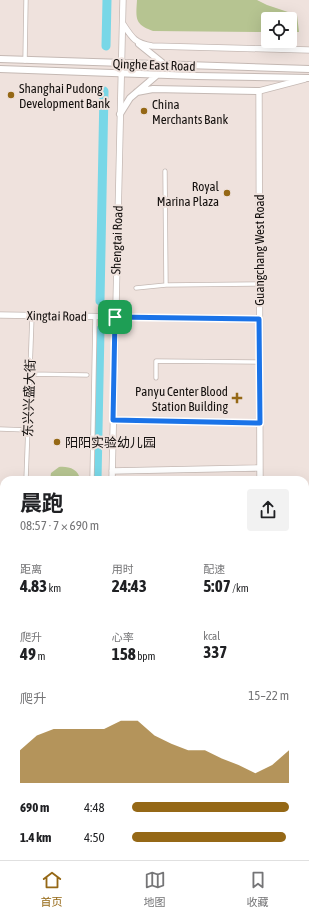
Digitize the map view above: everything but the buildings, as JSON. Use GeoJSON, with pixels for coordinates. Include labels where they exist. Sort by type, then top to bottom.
{"type":"FeatureCollection","features":[{"type":"Feature","properties":{"kind":"main road"},"geometry":{"type":"LineString","coordinates":[[139,44],[165,65]]}},
{"type":"Feature","properties":{"kind":"main road","name":"Qinghe East Road"},"geometry":{"type":"LineString","coordinates":[[0,59],[309,69]]}},
{"type":"Feature","properties":{"kind":"main road"},"geometry":{"type":"LineString","coordinates":[[86,62],[86,73]]}},
{"type":"Feature","properties":{"kind":"main road","name":"Qinghe East Road"},"geometry":{"type":"LineString","coordinates":[[0,69],[86,73],[309,78]]}},
{"type":"Feature","properties":{"kind":"main road"},"geometry":{"type":"LineString","coordinates":[[120,114],[130,98],[156,75]]}},
{"type":"Feature","properties":{"kind":"main road"},"geometry":{"type":"LineString","coordinates":[[196,76],[196,90]]}},
{"type":"Feature","properties":{"kind":"main road"},"geometry":{"type":"LineString","coordinates":[[137,92],[153,89],[259,91]]}},
{"type":"Feature","properties":{"kind":"street"},"geometry":{"type":"LineString","coordinates":[[25,60],[26,0]]}},
{"type":"Feature","properties":{"kind":"street","name":"Shengtai Road"},"geometry":{"type":"LineString","coordinates":[[112,476],[123,0]]}},
{"type":"Feature","properties":{"kind":"street"},"geometry":{"type":"LineString","coordinates":[[123,23],[139,44],[161,47],[309,50]]}},
{"type":"Feature","properties":{"kind":"street"},"geometry":{"type":"LineString","coordinates":[[259,91],[309,78]]}},
{"type":"Feature","properties":{"kind":"street","name":"Guangchang West Road"},"geometry":{"type":"LineString","coordinates":[[259,91],[260,476]]}},
{"type":"Feature","properties":{"kind":"street"},"geometry":{"type":"LineString","coordinates":[[165,171],[166,285]]}},
{"type":"Feature","properties":{"kind":"street"},"geometry":{"type":"LineString","coordinates":[[136,288],[166,285],[259,284]]}},
{"type":"Feature","properties":{"kind":"street","name":"Xingtai Road"},"geometry":{"type":"LineString","coordinates":[[0,316],[259,319]]}},
{"type":"Feature","properties":{"kind":"street","name":"东兴兴盛大街"},"geometry":{"type":"LineString","coordinates":[[26,476],[32,316]]}},
{"type":"Feature","properties":{"kind":"street"},"geometry":{"type":"LineString","coordinates":[[92,476],[94,317]]}},
{"type":"Feature","properties":{"kind":"street"},"geometry":{"type":"LineString","coordinates":[[156,378],[156,361],[259,362]]}},
{"type":"Feature","properties":{"kind":"street"},"geometry":{"type":"LineString","coordinates":[[30,374],[87,375]]}},
{"type":"Feature","properties":{"kind":"street"},"geometry":{"type":"LineString","coordinates":[[113,420],[260,423]]}},
{"type":"Feature","properties":{"kind":"street"},"geometry":{"type":"LineString","coordinates":[[0,429],[28,430]]}},
{"type":"Feature","properties":{"kind":"street"},"geometry":{"type":"LineString","coordinates":[[112,472],[260,468]]}},
{"type":"Feature","properties":{"kind":"green space"},"geometry":{"type":"Polygon","coordinates":[[[137,0],[257,0],[288,12],[261,12],[261,32],[153,31],[139,23],[136,11],[137,0]]]}},
{"type":"Feature","properties":{"kind":"green space"},"geometry":{"type":"Polygon","coordinates":[[[297,15],[299,32],[297,32],[297,15]]]}},
{"type":"Feature","properties":{"kind":"green space"},"geometry":{"type":"Polygon","coordinates":[[[59,467],[66,467],[78,473],[79,476],[51,476],[51,473],[59,467]]]}},
{"type":"Feature","properties":{"kind":"waterway"},"geometry":{"type":"LineString","coordinates":[[106,46],[107,0]]}},
{"type":"Feature","properties":{"kind":"waterway"},"geometry":{"type":"LineString","coordinates":[[100,301],[104,91]]}},
{"type":"Feature","properties":{"kind":"waterway"},"geometry":{"type":"LineString","coordinates":[[97,476],[100,330]]}},
{"type":"Feature","properties":{"kind":"place","name":"Shanghai Pudong Development Bank"},"geometry":{"type":"Point","coordinates":[11,95]}},
{"type":"Feature","properties":{"kind":"place","name":"China Merchants Bank"},"geometry":{"type":"Point","coordinates":[144,111]}},
{"type":"Feature","properties":{"kind":"place","name":"Royal Marina Plaza"},"geometry":{"type":"Point","coordinates":[227,193]}},
{"type":"Feature","properties":{"kind":"place","name":"Panyu Center Blood Station Building"},"geometry":{"type":"Point","coordinates":[237,398]}},
{"type":"Feature","properties":{"kind":"place","name":"阳阳实验幼儿园"},"geometry":{"type":"Point","coordinates":[57,442]}},
{"type":"Feature","properties":{"kind":"route"},"geometry":{"type":"LineString","coordinates":[[115,317],[259,319],[260,423],[113,420],[115,317]]}}]}
